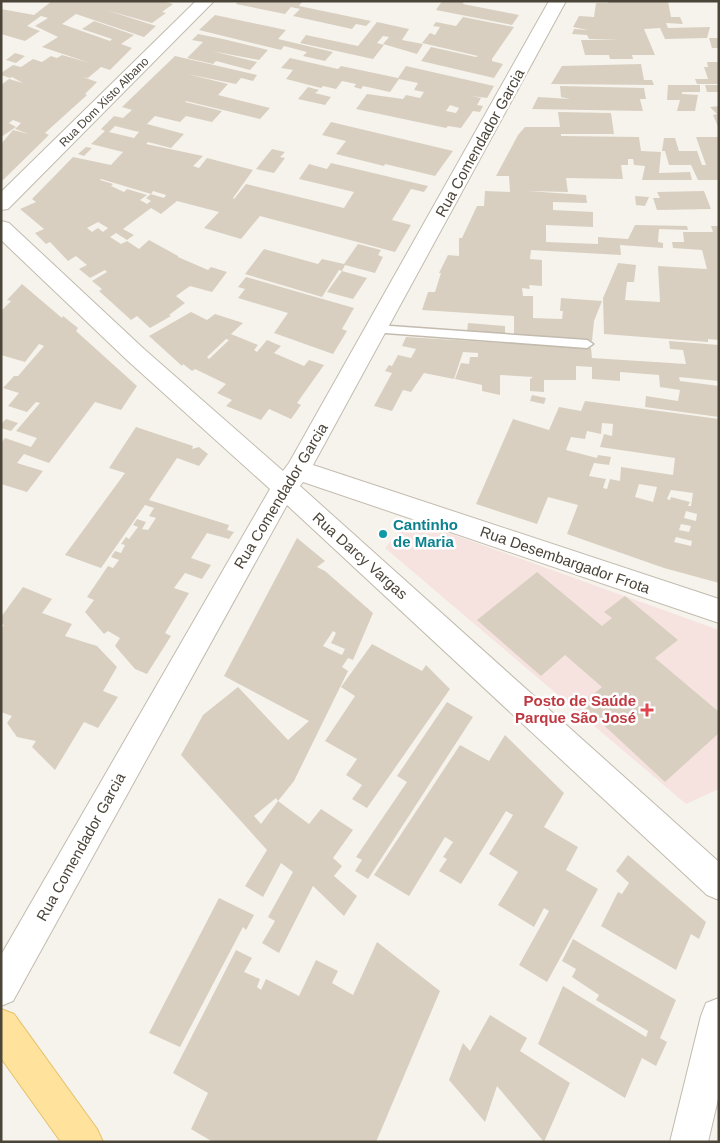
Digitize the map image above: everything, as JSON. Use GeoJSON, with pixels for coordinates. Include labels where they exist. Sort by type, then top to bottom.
{"type":"FeatureCollection","features":[{"type":"Feature","properties":{"kind":"main road"},"geometry":{"type":"LineString","coordinates":[[1,1027],[84,1142]]}},
{"type":"Feature","properties":{"kind":"street","name":"Rua Dom Xisto Albano"},"geometry":{"type":"LineString","coordinates":[[1,204],[206,1]]}},
{"type":"Feature","properties":{"kind":"street","name":"Rua Comendador Garcia"},"geometry":{"type":"LineString","coordinates":[[1,989],[376,329],[558,1]]}},
{"type":"Feature","properties":{"kind":"street","name":"Rua Darcy Vargas"},"geometry":{"type":"LineString","coordinates":[[1,228],[136,356],[291,478],[719,884]]}},
{"type":"Feature","properties":{"kind":"street","name":"Rua Desembargador Frota"},"geometry":{"type":"LineString","coordinates":[[291,478],[719,611]]}},
{"type":"Feature","properties":{"kind":"street"},"geometry":{"type":"LineString","coordinates":[[689,1142],[719,1016]]}},
{"type":"Feature","properties":{"kind":"lane"},"geometry":{"type":"LineString","coordinates":[[376,329],[587,344]]}},
{"type":"Feature","properties":{"kind":"shaded area","name":"Posto de Saúde Parque São José"},"geometry":{"type":"Polygon","coordinates":[[[410,519],[719,630],[719,789],[686,804],[385,548],[410,519]]]}},
{"type":"Feature","properties":{"kind":"building"},"geometry":{"type":"Polygon","coordinates":[[[52,1],[163,1],[173,4],[162,12],[166,13],[152,23],[106,10],[156,26],[144,37],[76,14],[62,24],[110,41],[112,39],[82,29],[94,21],[134,35],[121,44],[132,48],[110,70],[101,67],[88,78],[83,77],[97,82],[85,94],[87,95],[45,133],[49,135],[1,182],[1,144],[13,130],[29,134],[15,129],[21,123],[13,120],[9,123],[16,127],[1,137],[1,85],[9,79],[23,83],[12,77],[1,75],[1,73],[13,65],[21,67],[33,59],[42,62],[51,56],[57,58],[62,55],[90,63],[42,47],[58,37],[35,26],[48,18],[41,16],[27,26],[40,31],[25,41],[1,34],[1,9],[34,15],[52,1]]]}},
{"type":"Feature","properties":{"kind":"building"},"geometry":{"type":"Polygon","coordinates":[[[238,1],[300,1],[302,2],[299,6],[371,21],[366,26],[356,24],[352,29],[293,16],[300,9],[291,7],[285,14],[236,4],[238,1]]]}},
{"type":"Feature","properties":{"kind":"building"},"geometry":{"type":"Polygon","coordinates":[[[442,1],[464,1],[463,4],[519,15],[512,25],[436,10],[442,1]]]}},
{"type":"Feature","properties":{"kind":"building"},"geometry":{"type":"Polygon","coordinates":[[[608,1],[668,1],[671,17],[680,17],[683,24],[666,23],[668,28],[710,27],[707,38],[665,39],[660,28],[644,29],[655,55],[632,55],[633,59],[610,59],[609,55],[585,55],[581,40],[619,40],[589,39],[587,35],[572,34],[574,29],[588,30],[573,27],[579,16],[594,17],[596,3],[608,3],[608,1]]]}},
{"type":"Feature","properties":{"kind":"building"},"geometry":{"type":"Polygon","coordinates":[[[215,15],[286,30],[278,39],[333,52],[325,61],[303,56],[307,52],[284,46],[281,50],[199,30],[215,15]]]}},
{"type":"Feature","properties":{"kind":"building"},"geometry":{"type":"Polygon","coordinates":[[[463,17],[514,27],[492,59],[492,61],[503,64],[494,78],[421,61],[431,47],[478,56],[422,43],[430,33],[435,35],[440,27],[433,26],[436,22],[456,26],[463,17]]]}},
{"type":"Feature","properties":{"kind":"building"},"geometry":{"type":"Polygon","coordinates":[[[377,22],[409,29],[402,40],[423,44],[417,54],[383,44],[389,37],[383,36],[377,43],[384,45],[373,59],[300,43],[306,35],[358,46],[377,22]]]}},
{"type":"Feature","properties":{"kind":"building"},"geometry":{"type":"Polygon","coordinates":[[[198,34],[268,50],[259,60],[212,51],[257,62],[250,70],[216,61],[213,64],[187,58],[203,42],[192,40],[198,34]]]}},
{"type":"Feature","properties":{"kind":"building"},"geometry":{"type":"Polygon","coordinates":[[[709,38],[719,38],[719,48],[712,48],[709,38]]]}},
{"type":"Feature","properties":{"kind":"building"},"geometry":{"type":"Polygon","coordinates":[[[15,53],[25,56],[16,63],[6,60],[15,53]]]}},
{"type":"Feature","properties":{"kind":"building"},"geometry":{"type":"Polygon","coordinates":[[[175,56],[257,75],[253,81],[241,78],[236,84],[187,74],[228,84],[218,95],[270,108],[260,119],[186,101],[222,111],[212,122],[186,116],[180,122],[155,116],[147,124],[184,134],[171,148],[148,142],[146,144],[203,156],[193,166],[199,168],[207,158],[253,170],[234,199],[246,184],[344,208],[354,192],[299,179],[309,164],[327,169],[331,163],[428,186],[424,192],[411,189],[392,220],[411,225],[395,252],[260,216],[241,239],[204,228],[219,212],[177,201],[161,214],[151,208],[123,229],[134,235],[127,240],[116,233],[110,237],[121,244],[127,241],[139,249],[149,240],[178,257],[208,270],[211,267],[227,272],[212,292],[190,286],[176,296],[185,303],[169,315],[171,316],[150,328],[137,316],[131,320],[99,291],[102,289],[92,281],[107,272],[105,270],[90,278],[79,269],[87,265],[76,256],[68,261],[50,242],[46,244],[35,233],[44,229],[20,209],[36,202],[32,199],[73,157],[111,165],[123,152],[91,144],[105,131],[101,129],[114,116],[123,118],[132,110],[122,107],[175,56]],[[115,126],[109,132],[134,138],[139,132],[115,126]],[[100,180],[113,184],[111,186],[124,192],[127,189],[147,195],[140,200],[147,204],[151,201],[146,198],[151,194],[100,180]],[[153,191],[151,194],[164,198],[166,195],[153,191]],[[98,222],[87,228],[92,232],[98,228],[103,232],[108,228],[98,222]]]}},
{"type":"Feature","properties":{"kind":"building"},"geometry":{"type":"Polygon","coordinates":[[[290,58],[338,69],[341,66],[398,78],[406,66],[494,86],[487,98],[471,96],[481,98],[477,105],[483,106],[480,112],[473,111],[461,128],[448,126],[446,128],[356,109],[367,94],[403,99],[406,95],[420,98],[424,92],[414,90],[418,83],[399,79],[390,92],[363,86],[361,89],[354,87],[356,84],[342,81],[336,89],[323,86],[321,88],[286,79],[293,70],[281,68],[290,58]],[[450,105],[446,111],[456,113],[459,108],[450,105]]]}},
{"type":"Feature","properties":{"kind":"building"},"geometry":{"type":"Polygon","coordinates":[[[707,62],[719,62],[719,84],[697,84],[695,79],[708,79],[704,67],[708,67],[707,62]]]}},
{"type":"Feature","properties":{"kind":"building"},"geometry":{"type":"Polygon","coordinates":[[[641,64],[644,80],[652,80],[654,85],[551,84],[562,66],[641,64]]]}},
{"type":"Feature","properties":{"kind":"building"},"geometry":{"type":"Polygon","coordinates":[[[668,85],[700,85],[700,92],[682,92],[682,94],[698,95],[695,111],[677,111],[680,100],[667,100],[668,85]]]}},
{"type":"Feature","properties":{"kind":"building"},"geometry":{"type":"Polygon","coordinates":[[[705,85],[719,85],[719,92],[707,92],[705,85]]]}},
{"type":"Feature","properties":{"kind":"building"},"geometry":{"type":"Polygon","coordinates":[[[560,86],[644,88],[646,99],[640,99],[643,111],[532,109],[538,97],[570,99],[561,97],[560,86]]]}},
{"type":"Feature","properties":{"kind":"building"},"geometry":{"type":"Polygon","coordinates":[[[308,87],[319,90],[315,93],[331,97],[325,105],[298,99],[308,87]]]}},
{"type":"Feature","properties":{"kind":"building"},"geometry":{"type":"Polygon","coordinates":[[[719,106],[719,129],[713,115],[717,114],[710,107],[719,106]]]}},
{"type":"Feature","properties":{"kind":"building"},"geometry":{"type":"Polygon","coordinates":[[[558,112],[611,113],[614,134],[561,134],[561,136],[639,137],[641,151],[661,152],[659,173],[690,172],[692,180],[642,180],[645,166],[634,165],[633,159],[628,159],[628,165],[621,165],[623,179],[566,178],[568,192],[527,191],[586,195],[587,203],[553,202],[553,210],[593,212],[593,227],[546,225],[546,242],[598,244],[598,237],[628,239],[635,225],[687,226],[688,230],[659,229],[658,242],[663,243],[663,248],[620,245],[621,255],[531,250],[530,259],[542,260],[542,286],[529,285],[530,289],[522,288],[523,296],[533,296],[533,318],[562,319],[563,311],[560,311],[561,298],[602,301],[594,321],[592,341],[514,336],[514,316],[422,310],[428,292],[435,292],[441,273],[439,273],[448,255],[459,256],[459,238],[462,238],[477,206],[484,206],[485,191],[510,192],[509,176],[496,176],[518,135],[525,127],[560,127],[558,112]]]}},
{"type":"Feature","properties":{"kind":"building"},"geometry":{"type":"Polygon","coordinates":[[[331,122],[453,151],[435,176],[385,164],[384,166],[336,154],[346,141],[322,135],[331,122]]]}},
{"type":"Feature","properties":{"kind":"building"},"geometry":{"type":"Polygon","coordinates":[[[696,137],[719,137],[719,180],[698,180],[691,165],[669,165],[665,151],[662,151],[664,138],[675,138],[679,151],[697,151],[702,165],[706,165],[696,137]]]}},
{"type":"Feature","properties":{"kind":"building"},"geometry":{"type":"Polygon","coordinates":[[[86,147],[92,148],[84,156],[78,154],[86,147]]]}},
{"type":"Feature","properties":{"kind":"building"},"geometry":{"type":"Polygon","coordinates":[[[272,149],[285,152],[280,157],[285,158],[274,173],[256,169],[272,149]]]}},
{"type":"Feature","properties":{"kind":"building"},"geometry":{"type":"Polygon","coordinates":[[[704,191],[711,209],[657,210],[653,198],[660,198],[657,192],[704,191]]]}},
{"type":"Feature","properties":{"kind":"building"},"geometry":{"type":"Polygon","coordinates":[[[635,196],[649,197],[645,206],[636,205],[635,196]]]}},
{"type":"Feature","properties":{"kind":"building"},"geometry":{"type":"Polygon","coordinates":[[[711,226],[719,226],[719,340],[708,339],[708,342],[604,334],[603,298],[618,263],[636,265],[634,282],[627,282],[625,300],[660,302],[658,266],[707,269],[702,250],[673,248],[672,242],[684,242],[683,232],[713,232],[711,226]]]}},
{"type":"Feature","properties":{"kind":"building"},"geometry":{"type":"Polygon","coordinates":[[[358,244],[381,250],[378,255],[383,257],[375,273],[345,265],[342,271],[339,270],[322,297],[245,274],[264,249],[318,264],[322,259],[344,264],[358,244]]]}},
{"type":"Feature","properties":{"kind":"building"},"geometry":{"type":"Polygon","coordinates":[[[342,271],[367,278],[353,299],[327,292],[342,271]]]}},
{"type":"Feature","properties":{"kind":"building"},"geometry":{"type":"Polygon","coordinates":[[[246,277],[354,308],[342,329],[347,331],[333,354],[274,333],[288,313],[238,298],[245,289],[238,287],[246,277]]]}},
{"type":"Feature","properties":{"kind":"building"},"geometry":{"type":"Polygon","coordinates":[[[22,284],[62,318],[63,316],[78,328],[76,331],[137,386],[121,410],[95,402],[49,463],[24,454],[17,463],[43,471],[27,492],[1,484],[1,443],[5,438],[31,447],[37,438],[16,431],[40,403],[36,402],[27,412],[8,406],[19,393],[3,388],[14,376],[18,376],[44,346],[39,344],[25,362],[1,355],[1,311],[11,301],[7,300],[22,284]]]}},
{"type":"Feature","properties":{"kind":"building"},"geometry":{"type":"Polygon","coordinates":[[[191,312],[207,320],[215,314],[243,323],[231,334],[258,345],[254,350],[257,352],[267,340],[281,346],[274,353],[304,366],[309,360],[324,365],[297,403],[301,405],[291,419],[269,409],[261,420],[226,406],[232,400],[217,393],[226,384],[195,369],[192,371],[183,364],[182,366],[149,336],[191,312]],[[226,339],[207,357],[209,359],[229,340],[226,339]]]}},
{"type":"Feature","properties":{"kind":"building"},"geometry":{"type":"Polygon","coordinates":[[[468,323],[505,326],[505,335],[467,333],[468,323]]]}},
{"type":"Feature","properties":{"kind":"building"},"geometry":{"type":"Polygon","coordinates":[[[406,337],[591,348],[592,358],[686,364],[683,350],[670,349],[669,341],[719,345],[719,381],[679,377],[680,381],[719,386],[719,417],[645,407],[646,396],[678,401],[680,390],[660,387],[659,375],[620,372],[620,381],[592,379],[592,367],[576,366],[576,380],[544,380],[544,392],[530,391],[530,379],[533,377],[500,375],[500,395],[482,391],[482,385],[455,379],[461,363],[469,364],[470,357],[478,357],[478,353],[463,352],[454,379],[424,373],[411,392],[403,390],[392,411],[374,406],[392,373],[385,371],[389,365],[392,366],[398,355],[411,358],[416,349],[402,346],[406,337]]]}},
{"type":"Feature","properties":{"kind":"building"},"geometry":{"type":"Polygon","coordinates":[[[532,395],[546,398],[544,404],[530,401],[532,395]]]}},
{"type":"Feature","properties":{"kind":"building"},"geometry":{"type":"Polygon","coordinates":[[[585,401],[719,419],[719,583],[664,568],[567,534],[578,505],[548,497],[537,524],[476,504],[513,419],[549,430],[559,407],[581,411],[585,401]],[[602,423],[601,434],[587,431],[585,439],[571,437],[566,450],[597,458],[598,455],[611,457],[609,465],[594,463],[589,476],[606,479],[603,488],[607,489],[610,479],[620,481],[621,467],[673,475],[675,458],[600,447],[604,434],[612,436],[613,424],[602,423]],[[639,484],[635,497],[653,502],[657,487],[639,484]],[[671,490],[667,499],[670,500],[671,497],[690,502],[688,506],[691,506],[693,493],[671,490]],[[686,511],[684,518],[696,521],[697,514],[686,511]],[[681,524],[679,530],[689,532],[691,526],[681,524]],[[676,537],[674,542],[691,546],[692,541],[676,537]]]}},
{"type":"Feature","properties":{"kind":"building"},"geometry":{"type":"Polygon","coordinates":[[[6,419],[18,423],[11,431],[1,428],[1,424],[6,419]]]}},
{"type":"Feature","properties":{"kind":"building"},"geometry":{"type":"Polygon","coordinates":[[[136,427],[193,446],[192,449],[199,447],[208,454],[199,466],[177,458],[149,500],[229,525],[227,530],[234,532],[229,539],[207,533],[191,558],[211,565],[202,579],[185,573],[174,588],[189,593],[165,633],[171,636],[147,674],[135,669],[115,646],[120,638],[108,631],[104,634],[85,612],[94,600],[87,597],[108,566],[113,568],[119,560],[111,557],[115,551],[121,553],[125,545],[121,544],[126,537],[129,539],[138,527],[133,525],[137,519],[146,522],[142,529],[148,530],[156,518],[149,516],[154,508],[145,505],[101,568],[65,555],[125,473],[109,468],[136,427]]]}},
{"type":"Feature","properties":{"kind":"building"},"geometry":{"type":"Polygon","coordinates":[[[297,538],[325,561],[317,567],[325,571],[373,613],[353,660],[348,658],[342,667],[348,671],[294,781],[278,801],[309,824],[321,809],[353,830],[333,858],[342,866],[334,876],[357,896],[344,916],[313,886],[279,953],[262,943],[275,921],[268,917],[293,872],[281,863],[263,897],[245,886],[267,850],[181,755],[203,715],[238,687],[288,740],[309,721],[224,676],[297,538]],[[333,631],[323,646],[342,655],[345,649],[331,643],[336,633],[333,631]],[[276,798],[254,816],[261,824],[278,801],[276,798]]]}},
{"type":"Feature","properties":{"kind":"building"},"geometry":{"type":"Polygon","coordinates":[[[537,572],[602,626],[612,618],[604,612],[625,596],[678,640],[655,658],[719,712],[719,733],[665,782],[581,704],[602,687],[565,655],[541,676],[477,620],[537,572]]]}},
{"type":"Feature","properties":{"kind":"building"},"geometry":{"type":"Polygon","coordinates":[[[23,587],[52,599],[42,613],[72,624],[65,636],[97,646],[117,667],[103,691],[118,697],[98,728],[84,722],[55,770],[32,747],[36,741],[17,737],[7,723],[12,716],[1,712],[1,629],[4,625],[1,624],[1,617],[23,587]]]}},
{"type":"Feature","properties":{"kind":"building"},"geometry":{"type":"Polygon","coordinates":[[[372,644],[422,671],[426,665],[450,689],[367,808],[352,799],[362,785],[346,775],[357,759],[325,741],[355,696],[341,687],[372,644]]]}},
{"type":"Feature","properties":{"kind":"building"},"geometry":{"type":"Polygon","coordinates":[[[447,702],[473,717],[368,879],[355,871],[362,860],[356,857],[407,782],[397,776],[447,702]]]}},
{"type":"Feature","properties":{"kind":"building"},"geometry":{"type":"Polygon","coordinates":[[[505,735],[564,793],[544,827],[578,847],[566,870],[598,889],[547,982],[519,965],[549,911],[544,908],[534,927],[498,905],[518,872],[489,854],[513,815],[506,811],[461,884],[439,871],[447,859],[443,857],[453,842],[445,837],[409,896],[374,875],[460,745],[489,761],[505,735]]]}},
{"type":"Feature","properties":{"kind":"building"},"geometry":{"type":"Polygon","coordinates":[[[628,855],[706,922],[699,939],[691,934],[676,970],[601,926],[618,892],[622,894],[629,883],[616,871],[628,855]]]}},
{"type":"Feature","properties":{"kind":"building"},"geometry":{"type":"Polygon","coordinates":[[[219,898],[254,915],[246,930],[243,927],[180,1047],[149,1033],[219,898]]]}},
{"type":"Feature","properties":{"kind":"building"},"geometry":{"type":"Polygon","coordinates":[[[573,939],[676,1000],[660,1038],[667,1042],[656,1066],[642,1058],[625,1098],[538,1044],[563,986],[646,1037],[648,1031],[596,1000],[599,995],[572,977],[576,969],[562,961],[573,939]]]}},
{"type":"Feature","properties":{"kind":"building"},"geometry":{"type":"Polygon","coordinates":[[[377,942],[440,991],[376,1142],[213,1142],[191,1129],[208,1093],[173,1073],[236,950],[252,958],[244,972],[260,979],[257,987],[261,990],[266,979],[299,996],[316,960],[338,971],[332,983],[353,995],[377,942]]]}},
{"type":"Feature","properties":{"kind":"building"},"geometry":{"type":"Polygon","coordinates":[[[490,1015],[527,1038],[520,1051],[570,1083],[544,1142],[497,1086],[485,1122],[449,1080],[463,1043],[470,1051],[490,1015]]]}},
{"type":"Feature","properties":{"kind":"place","name":"Cantinho de Maria"},"geometry":{"type":"Point","coordinates":[383,534]}},
{"type":"Feature","properties":{"kind":"place","name":"Posto de Saúde Parque São José"},"geometry":{"type":"Point","coordinates":[647,710]}}]}
